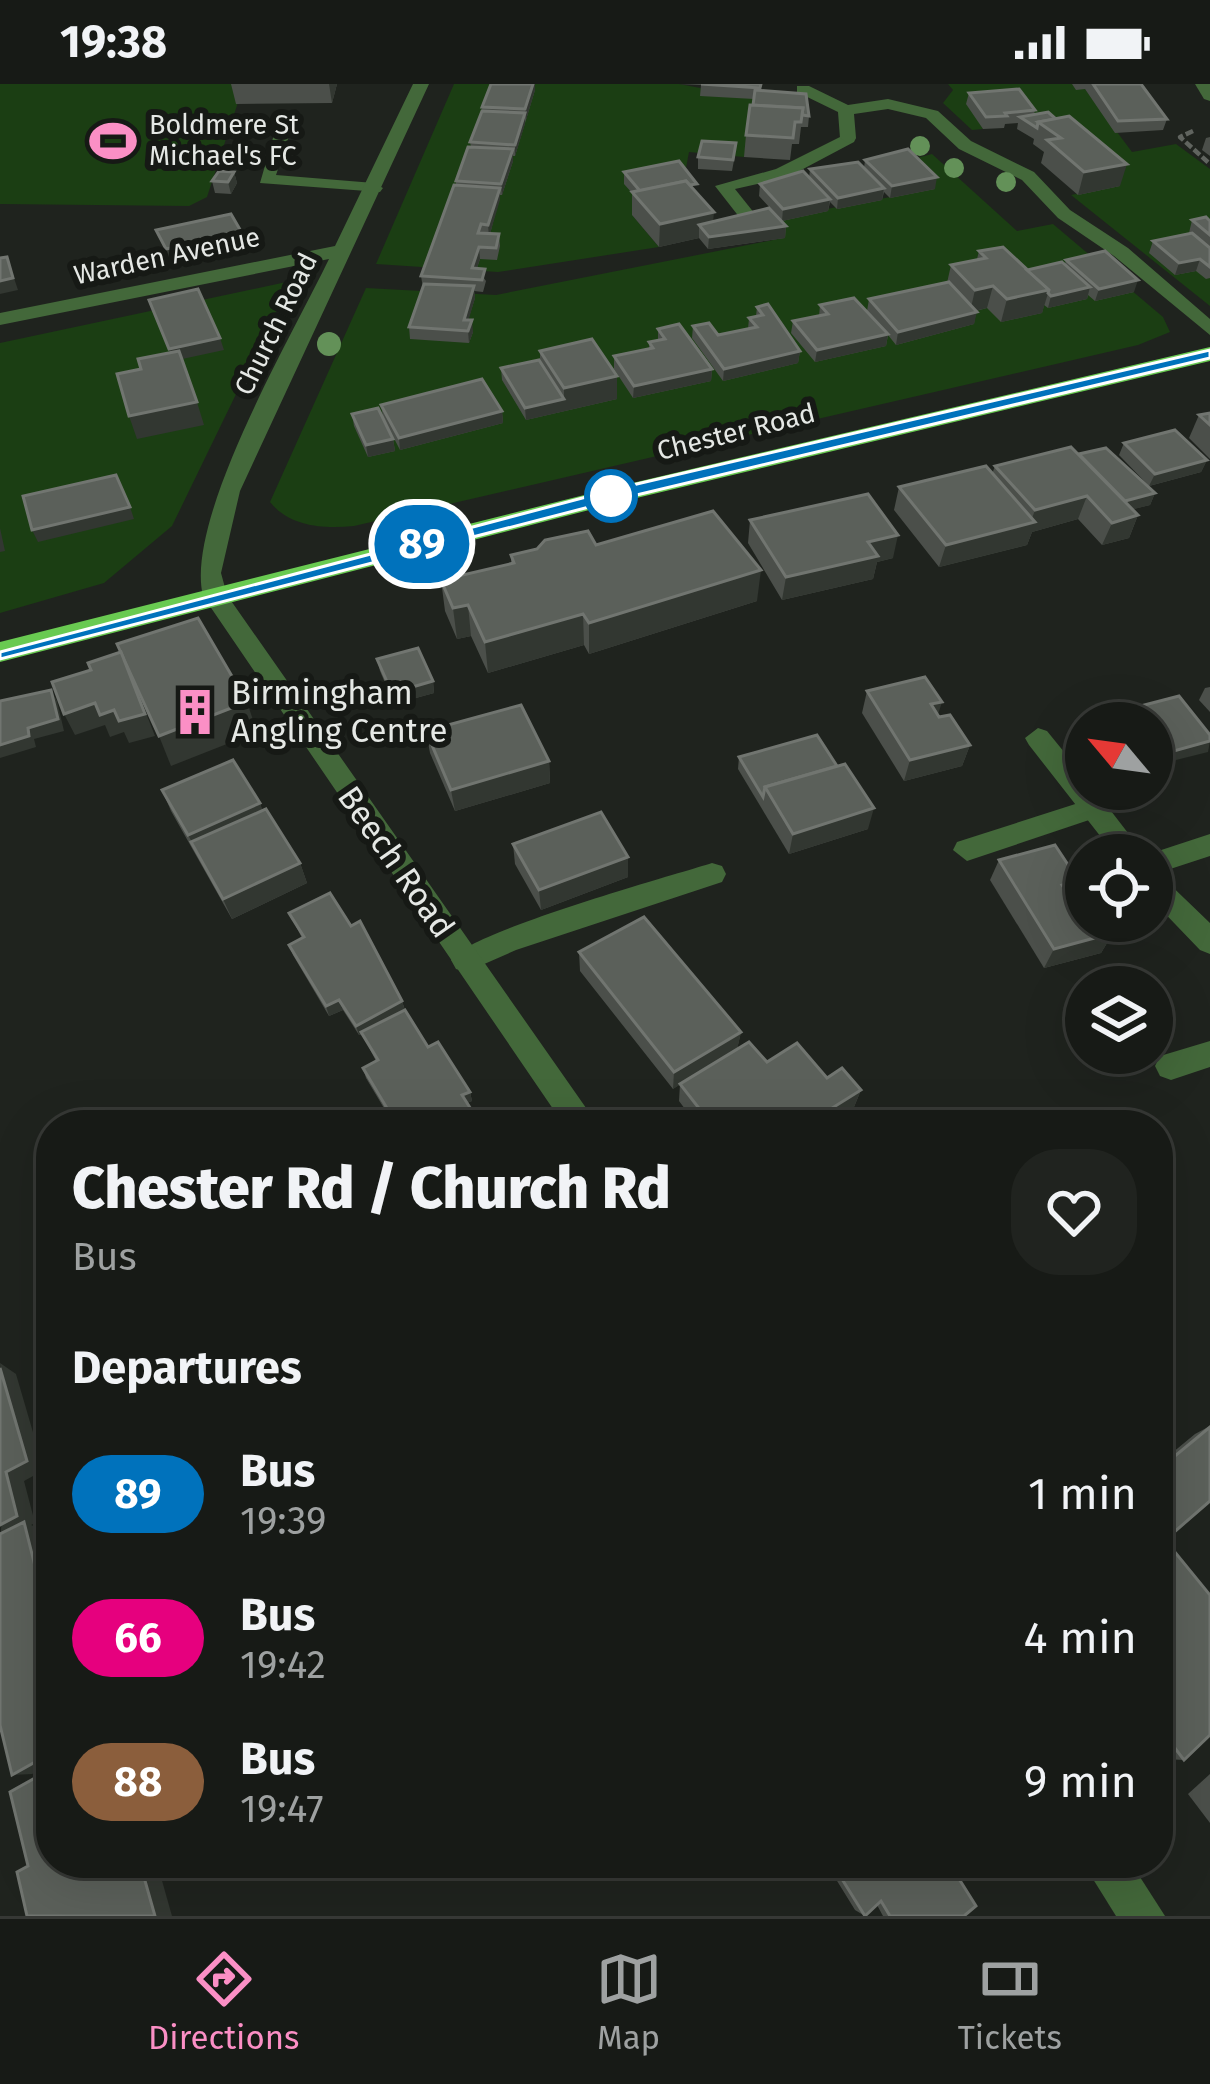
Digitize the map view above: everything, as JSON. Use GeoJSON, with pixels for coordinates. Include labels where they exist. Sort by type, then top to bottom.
{"type":"FeatureCollection","features":[{"type":"Feature","properties":{"kind":"highway","name":"Chester Road"},"geometry":{"type":"LineString","coordinates":[[0,652],[1210,354]]}},
{"type":"Feature","properties":{"kind":"street","name":"Church Road"},"geometry":{"type":"LineString","coordinates":[[215,596],[209,573],[229,491],[421,84]]}},
{"type":"Feature","properties":{"kind":"street"},"geometry":{"type":"LineString","coordinates":[[1204,84],[1210,96]]}},
{"type":"Feature","properties":{"kind":"street"},"geometry":{"type":"LineString","coordinates":[[795,86],[846,110],[888,104],[932,113],[965,145],[1028,176],[1064,214],[1121,252],[1210,328]]}},
{"type":"Feature","properties":{"kind":"street"},"geometry":{"type":"LineString","coordinates":[[746,214],[724,186],[782,173],[848,138],[846,110]]}},
{"type":"Feature","properties":{"kind":"street"},"geometry":{"type":"LineString","coordinates":[[285,124],[266,179],[374,188]]}},
{"type":"Feature","properties":{"kind":"street","name":"Warden Avenue"},"geometry":{"type":"LineString","coordinates":[[0,319],[346,250]]}},
{"type":"Feature","properties":{"kind":"street","name":"Beech Road"},"geometry":{"type":"LineString","coordinates":[[215,596],[572,1110]]}},
{"type":"Feature","properties":{"kind":"street"},"geometry":{"type":"LineString","coordinates":[[1038,738],[1065,772]]}},
{"type":"Feature","properties":{"kind":"street"},"geometry":{"type":"LineString","coordinates":[[967,850],[1088,810]]}},
{"type":"Feature","properties":{"kind":"street"},"geometry":{"type":"LineString","coordinates":[[1096,810],[1114,834]]}},
{"type":"Feature","properties":{"kind":"street"},"geometry":{"type":"LineString","coordinates":[[1173,857],[1210,845]]}},
{"type":"Feature","properties":{"kind":"street"},"geometry":{"type":"LineString","coordinates":[[466,960],[506,941],[712,874]]}},
{"type":"Feature","properties":{"kind":"street"},"geometry":{"type":"LineString","coordinates":[[1173,904],[1210,942]]}},
{"type":"Feature","properties":{"kind":"street"},"geometry":{"type":"LineString","coordinates":[[1173,1065],[1210,1054]]}},
{"type":"Feature","properties":{"kind":"street"},"geometry":{"type":"LineString","coordinates":[[1116,1878],[1143,1916]]}},
{"type":"Feature","properties":{"kind":"path"},"geometry":{"type":"LineString","coordinates":[[1187,133],[1180,137],[1210,164]]}},
{"type":"Feature","properties":{"kind":"green space","name":"Boldmere St Michael's FC"},"geometry":{"type":"Polygon","coordinates":[[[0,84],[244,84],[207,197],[189,206],[0,204],[0,84]]]}},
{"type":"Feature","properties":{"kind":"green space"},"geometry":{"type":"Polygon","coordinates":[[[454,84],[679,84],[759,99],[744,157],[689,152],[686,168],[675,169],[633,216],[659,247],[498,272],[376,264],[454,84]]]}},
{"type":"Feature","properties":{"kind":"green space"},"geometry":{"type":"Polygon","coordinates":[[[948,84],[1072,84],[1085,89],[1132,152],[1176,144],[1210,169],[1210,306],[1071,195],[1119,185],[1026,107],[968,104],[983,129],[972,130],[943,103],[953,90],[948,84]]]}},
{"type":"Feature","properties":{"kind":"green space"},"geometry":{"type":"Polygon","coordinates":[[[932,154],[1017,231],[1053,224],[1163,317],[1170,332],[1138,345],[354,526],[308,524],[287,517],[270,502],[366,288],[496,295],[783,238],[768,220],[933,189],[905,161],[932,154]]]}},
{"type":"Feature","properties":{"kind":"green space"},"geometry":{"type":"Polygon","coordinates":[[[291,281],[172,526],[104,583],[0,613],[0,343],[291,281]]]}},
{"type":"Feature","properties":{"kind":"building"},"geometry":{"type":"Polygon","coordinates":[[[491,84],[533,84],[525,109],[482,107],[491,84]]]}},
{"type":"Feature","properties":{"kind":"building"},"geometry":{"type":"Polygon","coordinates":[[[701,84],[761,84],[760,88],[701,84]]]}},
{"type":"Feature","properties":{"kind":"building"},"geometry":{"type":"Polygon","coordinates":[[[1093,84],[1141,84],[1167,119],[1118,121],[1093,84]]]}},
{"type":"Feature","properties":{"kind":"building"},"geometry":{"type":"Polygon","coordinates":[[[1019,89],[1035,110],[986,117],[969,93],[1019,89]]]}},
{"type":"Feature","properties":{"kind":"building"},"geometry":{"type":"Polygon","coordinates":[[[755,90],[806,94],[809,116],[802,115],[803,108],[753,105],[755,90]]]}},
{"type":"Feature","properties":{"kind":"building"},"geometry":{"type":"Polygon","coordinates":[[[750,105],[803,108],[793,138],[746,135],[750,105]]]}},
{"type":"Feature","properties":{"kind":"building"},"geometry":{"type":"Polygon","coordinates":[[[482,111],[525,113],[515,145],[470,142],[482,111]]]}},
{"type":"Feature","properties":{"kind":"building"},"geometry":{"type":"Polygon","coordinates":[[[1048,112],[1056,119],[1038,122],[1037,128],[1020,117],[1048,112]]]}},
{"type":"Feature","properties":{"kind":"building"},"geometry":{"type":"Polygon","coordinates":[[[1069,116],[1127,164],[1084,172],[1047,140],[1061,138],[1038,122],[1069,116]]]}},
{"type":"Feature","properties":{"kind":"building"},"geometry":{"type":"Polygon","coordinates":[[[702,141],[736,143],[733,160],[698,157],[702,141]]]}},
{"type":"Feature","properties":{"kind":"building"},"geometry":{"type":"Polygon","coordinates":[[[468,147],[513,149],[501,184],[456,181],[468,147]]]}},
{"type":"Feature","properties":{"kind":"building"},"geometry":{"type":"Polygon","coordinates":[[[908,149],[937,177],[892,186],[865,160],[908,149]]]}},
{"type":"Feature","properties":{"kind":"building"},"geometry":{"type":"Polygon","coordinates":[[[679,161],[697,184],[686,181],[640,191],[624,172],[679,161]]]}},
{"type":"Feature","properties":{"kind":"building"},"geometry":{"type":"Polygon","coordinates":[[[858,162],[884,188],[838,198],[810,169],[858,162]]]}},
{"type":"Feature","properties":{"kind":"building"},"geometry":{"type":"Polygon","coordinates":[[[219,171],[234,172],[228,182],[212,181],[219,171]]]}},
{"type":"Feature","properties":{"kind":"building"},"geometry":{"type":"Polygon","coordinates":[[[803,171],[830,199],[783,209],[760,184],[803,171]]]}},
{"type":"Feature","properties":{"kind":"building"},"geometry":{"type":"Polygon","coordinates":[[[686,181],[714,212],[660,224],[632,192],[686,181]]]}},
{"type":"Feature","properties":{"kind":"building"},"geometry":{"type":"Polygon","coordinates":[[[454,185],[500,188],[488,225],[481,224],[478,233],[499,234],[496,248],[479,247],[472,268],[485,269],[482,280],[421,276],[454,185]]]}},
{"type":"Feature","properties":{"kind":"building"},"geometry":{"type":"Polygon","coordinates":[[[769,208],[786,226],[709,237],[699,225],[769,208]]]}},
{"type":"Feature","properties":{"kind":"building"},"geometry":{"type":"Polygon","coordinates":[[[231,214],[242,233],[166,249],[156,230],[231,214]]]}},
{"type":"Feature","properties":{"kind":"building"},"geometry":{"type":"Polygon","coordinates":[[[1206,217],[1210,221],[1210,235],[1192,220],[1206,217]]]}},
{"type":"Feature","properties":{"kind":"building"},"geometry":{"type":"Polygon","coordinates":[[[1192,233],[1210,248],[1210,267],[1200,259],[1179,263],[1153,241],[1192,233]]]}},
{"type":"Feature","properties":{"kind":"building"},"geometry":{"type":"Polygon","coordinates":[[[1003,247],[1049,290],[1007,299],[993,286],[975,290],[951,265],[986,258],[979,251],[1003,247]]]}},
{"type":"Feature","properties":{"kind":"building"},"geometry":{"type":"Polygon","coordinates":[[[1105,251],[1138,280],[1099,289],[1066,260],[1105,251]]]}},
{"type":"Feature","properties":{"kind":"building"},"geometry":{"type":"Polygon","coordinates":[[[7,257],[13,278],[0,281],[0,258],[7,257]]]}},
{"type":"Feature","properties":{"kind":"building"},"geometry":{"type":"Polygon","coordinates":[[[1062,262],[1090,287],[1051,296],[1027,270],[1062,262]]]}},
{"type":"Feature","properties":{"kind":"building"},"geometry":{"type":"Polygon","coordinates":[[[949,282],[977,312],[898,332],[869,299],[949,282]]]}},
{"type":"Feature","properties":{"kind":"building"},"geometry":{"type":"Polygon","coordinates":[[[424,284],[474,286],[464,320],[472,320],[468,331],[409,327],[424,284]]]}},
{"type":"Feature","properties":{"kind":"building"},"geometry":{"type":"Polygon","coordinates":[[[198,289],[220,338],[169,349],[149,300],[198,289]]]}},
{"type":"Feature","properties":{"kind":"building"},"geometry":{"type":"Polygon","coordinates":[[[854,298],[888,334],[817,350],[793,321],[828,314],[820,305],[854,298]]]}},
{"type":"Feature","properties":{"kind":"building"},"geometry":{"type":"Polygon","coordinates":[[[768,304],[800,351],[724,369],[693,326],[709,323],[718,335],[757,327],[749,318],[763,315],[757,307],[768,304]]]}},
{"type":"Feature","properties":{"kind":"building"},"geometry":{"type":"Polygon","coordinates":[[[679,324],[712,369],[634,386],[614,356],[653,348],[649,342],[665,339],[658,329],[679,324]]]}},
{"type":"Feature","properties":{"kind":"building"},"geometry":{"type":"Polygon","coordinates":[[[592,339],[617,376],[564,388],[540,351],[592,339]]]}},
{"type":"Feature","properties":{"kind":"building"},"geometry":{"type":"Polygon","coordinates":[[[179,351],[197,402],[129,416],[117,374],[141,369],[138,359],[179,351]]]}},
{"type":"Feature","properties":{"kind":"building"},"geometry":{"type":"Polygon","coordinates":[[[539,360],[564,399],[525,408],[501,368],[539,360]]]}},
{"type":"Feature","properties":{"kind":"building"},"geometry":{"type":"Polygon","coordinates":[[[482,379],[502,411],[399,438],[381,405],[482,379]]]}},
{"type":"Feature","properties":{"kind":"building"},"geometry":{"type":"Polygon","coordinates":[[[378,408],[393,439],[366,445],[352,414],[378,408]]]}},
{"type":"Feature","properties":{"kind":"building"},"geometry":{"type":"Polygon","coordinates":[[[1175,430],[1207,460],[1155,474],[1124,443],[1175,430]]]}},
{"type":"Feature","properties":{"kind":"building"},"geometry":{"type":"Polygon","coordinates":[[[1071,447],[1138,515],[1112,523],[1087,496],[1035,510],[995,466],[1071,447]]]}},
{"type":"Feature","properties":{"kind":"building"},"geometry":{"type":"Polygon","coordinates":[[[1106,448],[1155,493],[1125,501],[1079,454],[1106,448]]]}},
{"type":"Feature","properties":{"kind":"building"},"geometry":{"type":"Polygon","coordinates":[[[986,466],[1035,522],[946,545],[899,487],[986,466]]]}},
{"type":"Feature","properties":{"kind":"building"},"geometry":{"type":"Polygon","coordinates":[[[116,475],[130,507],[32,530],[23,496],[116,475]]]}},
{"type":"Feature","properties":{"kind":"building"},"geometry":{"type":"Polygon","coordinates":[[[868,494],[898,535],[868,542],[878,556],[786,577],[750,520],[868,494]]]}},
{"type":"Feature","properties":{"kind":"building"},"geometry":{"type":"Polygon","coordinates":[[[713,511],[761,570],[589,623],[583,614],[485,642],[468,605],[453,608],[441,580],[514,563],[511,555],[537,549],[545,540],[588,531],[596,545],[713,511]]]}},
{"type":"Feature","properties":{"kind":"building","name":"Birmingham Angling Centre"},"geometry":{"type":"Polygon","coordinates":[[[198,618],[247,702],[159,736],[117,644],[198,618]]]}},
{"type":"Feature","properties":{"kind":"building"},"geometry":{"type":"Polygon","coordinates":[[[418,648],[433,681],[392,693],[377,659],[418,648]]]}},
{"type":"Feature","properties":{"kind":"building"},"geometry":{"type":"Polygon","coordinates":[[[121,652],[145,714],[119,721],[114,710],[100,715],[95,703],[64,714],[52,682],[91,670],[88,663],[121,652]]]}},
{"type":"Feature","properties":{"kind":"building"},"geometry":{"type":"Polygon","coordinates":[[[925,677],[942,702],[931,704],[939,717],[950,715],[970,745],[910,760],[867,691],[925,677]]]}},
{"type":"Feature","properties":{"kind":"building"},"geometry":{"type":"Polygon","coordinates":[[[51,690],[58,719],[28,728],[29,736],[0,745],[0,701],[51,690]]]}},
{"type":"Feature","properties":{"kind":"building"},"geometry":{"type":"Polygon","coordinates":[[[1179,696],[1210,741],[1173,751],[1173,702],[1156,702],[1179,696]]]}},
{"type":"Feature","properties":{"kind":"building"},"geometry":{"type":"Polygon","coordinates":[[[521,705],[549,761],[451,790],[426,731],[521,705]]]}},
{"type":"Feature","properties":{"kind":"building"},"geometry":{"type":"Polygon","coordinates":[[[817,735],[837,766],[765,787],[763,797],[739,757],[817,735]]]}},
{"type":"Feature","properties":{"kind":"building"},"geometry":{"type":"Polygon","coordinates":[[[233,760],[260,803],[188,835],[162,790],[233,760]]]}},
{"type":"Feature","properties":{"kind":"building"},"geometry":{"type":"Polygon","coordinates":[[[845,764],[874,808],[793,834],[765,787],[845,764]]]}},
{"type":"Feature","properties":{"kind":"building"},"geometry":{"type":"Polygon","coordinates":[[[266,809],[300,863],[223,899],[191,842],[266,809]]]}},
{"type":"Feature","properties":{"kind":"building"},"geometry":{"type":"Polygon","coordinates":[[[601,812],[628,857],[539,890],[513,844],[601,812]]]}},
{"type":"Feature","properties":{"kind":"building"},"geometry":{"type":"Polygon","coordinates":[[[1055,845],[1065,860],[1065,942],[1080,942],[1054,949],[999,860],[1055,845]]]}},
{"type":"Feature","properties":{"kind":"building"},"geometry":{"type":"Polygon","coordinates":[[[330,893],[351,926],[360,921],[402,1001],[356,1026],[339,1000],[326,1006],[289,945],[304,937],[289,913],[330,893]]]}},
{"type":"Feature","properties":{"kind":"building"},"geometry":{"type":"Polygon","coordinates":[[[644,917],[741,1032],[674,1072],[579,952],[644,917]]]}},
{"type":"Feature","properties":{"kind":"building"},"geometry":{"type":"Polygon","coordinates":[[[405,1010],[428,1047],[438,1042],[470,1092],[462,1095],[472,1110],[388,1110],[363,1068],[378,1060],[361,1032],[405,1010]]]}},
{"type":"Feature","properties":{"kind":"building"},"geometry":{"type":"Polygon","coordinates":[[[749,1042],[767,1062],[797,1043],[827,1078],[842,1068],[861,1090],[829,1110],[700,1110],[680,1084],[749,1042]]]}},
{"type":"Feature","properties":{"kind":"building"},"geometry":{"type":"Polygon","coordinates":[[[0,1368],[27,1461],[6,1472],[17,1516],[0,1525],[0,1368]]]}},
{"type":"Feature","properties":{"kind":"building"},"geometry":{"type":"Polygon","coordinates":[[[1210,1427],[1210,1501],[1173,1533],[1173,1454],[1210,1427]]]}},
{"type":"Feature","properties":{"kind":"building"},"geometry":{"type":"Polygon","coordinates":[[[24,1522],[36,1566],[36,1761],[12,1775],[0,1725],[0,1534],[24,1522]]]}},
{"type":"Feature","properties":{"kind":"building"},"geometry":{"type":"Polygon","coordinates":[[[1173,1550],[1210,1595],[1210,1735],[1184,1760],[1173,1746],[1173,1550]]]}},
{"type":"Feature","properties":{"kind":"building"},"geometry":{"type":"Polygon","coordinates":[[[36,1777],[36,1878],[144,1878],[155,1916],[27,1916],[17,1872],[28,1866],[10,1792],[36,1777]]]}},
{"type":"Feature","properties":{"kind":"building"},"geometry":{"type":"Polygon","coordinates":[[[841,1878],[958,1878],[976,1906],[964,1916],[890,1916],[881,1901],[865,1916],[841,1878]]]}},
{"type":"Feature","properties":{"kind":"bus line","name":"89"},"geometry":{"type":"LineString","coordinates":[[0,652],[624,493],[1210,354]]}},
{"type":"Feature","properties":{"kind":"place","name":"Boldmere St Michael's FC"},"geometry":{"type":"Point","coordinates":[113,141]}},
{"type":"Feature","properties":{"kind":"place","name":"Birmingham Angling Centre"},"geometry":{"type":"Point","coordinates":[195,712]}}]}
